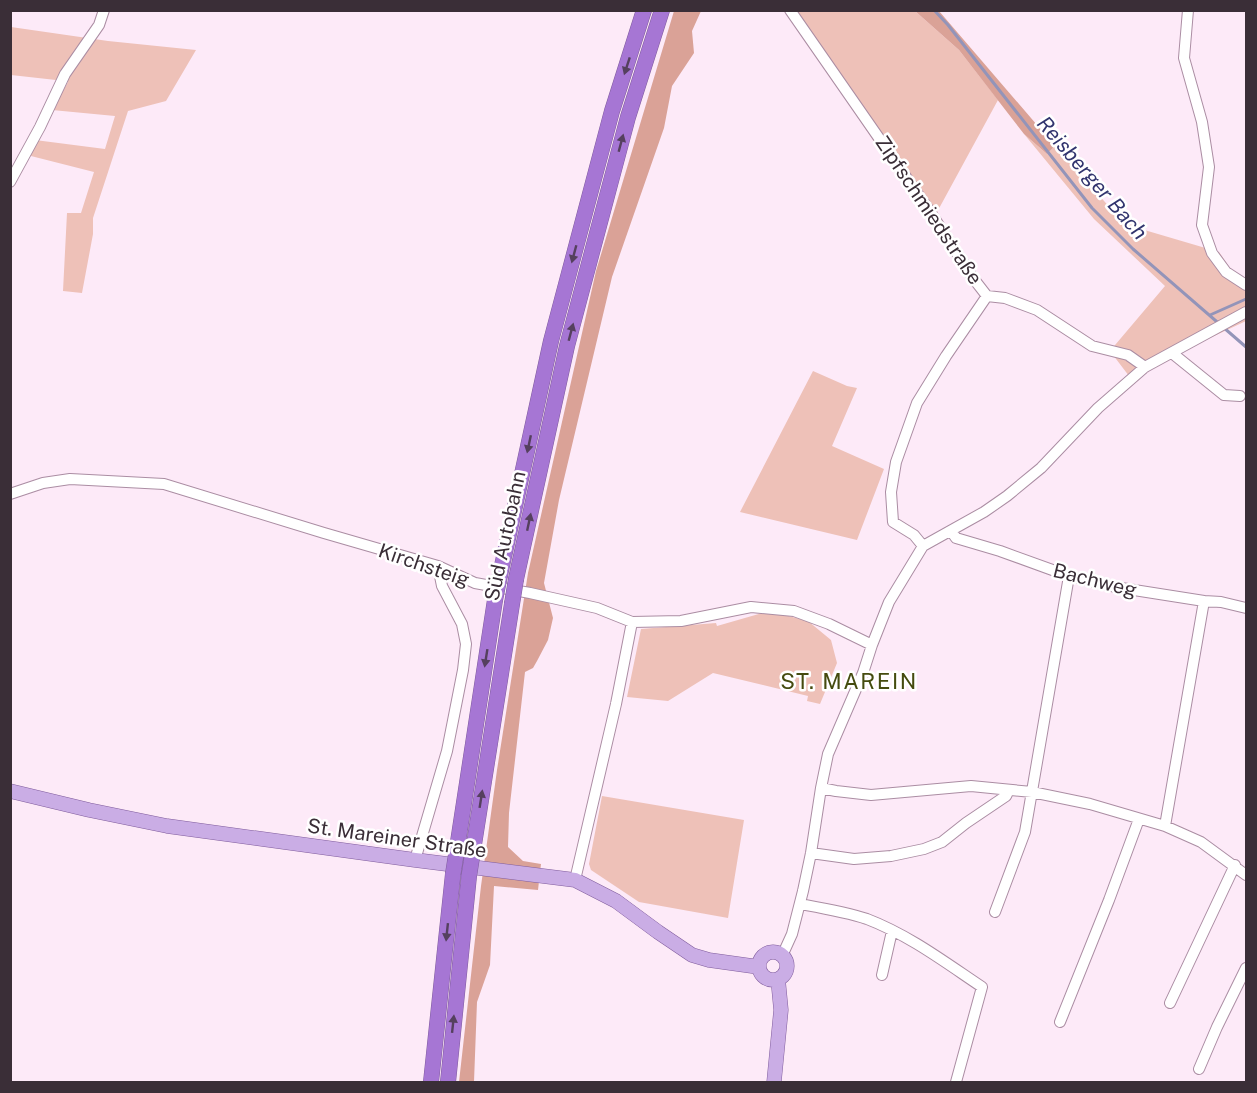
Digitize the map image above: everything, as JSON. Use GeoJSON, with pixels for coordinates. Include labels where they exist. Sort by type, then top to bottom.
{"type":"FeatureCollection","features":[{"type":"Feature","properties":{"kind":"highway","name":"Süd Autobahn"},"geometry":{"type":"LineString","coordinates":[[431,1083],[453,873],[495,600],[551,341],[612,111],[644,10]]}},
{"type":"Feature","properties":{"kind":"highway","name":"Süd Autobahn"},"geometry":{"type":"LineString","coordinates":[[448,1083],[472,857],[516,579],[567,346],[628,117],[662,10]]}},
{"type":"Feature","properties":{"kind":"main road","name":"St. Mareiner Straße"},"geometry":{"type":"LineString","coordinates":[[10,791],[167,826],[574,880],[616,901],[692,955],[709,960],[759,967]]}},
{"type":"Feature","properties":{"kind":"main road"},"geometry":{"type":"LineString","coordinates":[[772,952],[782,956],[787,967],[784,974],[778,979],[771,980],[764,976],[759,967],[760,961],[772,952]]}},
{"type":"Feature","properties":{"kind":"main road"},"geometry":{"type":"LineString","coordinates":[[774,1083],[781,1010],[778,979]]}},
{"type":"Feature","properties":{"kind":"street"},"geometry":{"type":"LineString","coordinates":[[10,182],[65,74],[99,25],[104,10]]}},
{"type":"Feature","properties":{"kind":"street","name":"Zipfschmiedstraße"},"geometry":{"type":"LineString","coordinates":[[790,10],[987,296],[1005,298],[1037,310],[1092,346],[1128,355],[1145,367]]}},
{"type":"Feature","properties":{"kind":"street"},"geometry":{"type":"LineString","coordinates":[[1188,10],[1184,58],[1202,122],[1209,167],[1203,225],[1212,253],[1226,272],[1246,285]]}},
{"type":"Feature","properties":{"kind":"street"},"geometry":{"type":"LineString","coordinates":[[922,546],[914,535],[893,522],[891,492],[896,462],[917,402],[987,296]]}},
{"type":"Feature","properties":{"kind":"street"},"geometry":{"type":"LineString","coordinates":[[782,956],[792,934],[800,904],[828,754],[889,603],[922,546],[984,512],[1007,496],[1041,468],[1098,408],[1145,367],[1246,312]]}},
{"type":"Feature","properties":{"kind":"street"},"geometry":{"type":"LineString","coordinates":[[1172,352],[1224,395],[1240,396]]}},
{"type":"Feature","properties":{"kind":"street","name":"Kirchsteig"},"geometry":{"type":"LineString","coordinates":[[10,494],[43,483],[70,479],[164,484],[438,566],[475,583],[597,608],[632,622],[681,621],[751,607],[794,611],[829,624],[872,645]]}},
{"type":"Feature","properties":{"kind":"street","name":"Bachweg"},"geometry":{"type":"LineString","coordinates":[[951,531],[956,538],[1069,576],[1115,587],[1221,602],[1246,608]]}},
{"type":"Feature","properties":{"kind":"street"},"geometry":{"type":"LineString","coordinates":[[415,860],[447,751],[466,644],[462,624],[442,586],[438,566]]}},
{"type":"Feature","properties":{"kind":"street"},"geometry":{"type":"LineString","coordinates":[[995,912],[1025,832],[1069,576]]}},
{"type":"Feature","properties":{"kind":"street"},"geometry":{"type":"LineString","coordinates":[[1165,826],[1204,601]]}},
{"type":"Feature","properties":{"kind":"street"},"geometry":{"type":"LineString","coordinates":[[574,880],[613,715],[632,622]]}},
{"type":"Feature","properties":{"kind":"street"},"geometry":{"type":"LineString","coordinates":[[821,788],[871,795],[971,786],[1032,792],[1090,804],[1165,826],[1201,842],[1246,875]]}},
{"type":"Feature","properties":{"kind":"street"},"geometry":{"type":"LineString","coordinates":[[811,853],[854,859],[891,856],[924,849],[942,842],[1006,796],[1009,790]]}},
{"type":"Feature","properties":{"kind":"street"},"geometry":{"type":"LineString","coordinates":[[1060,1022],[1139,819]]}},
{"type":"Feature","properties":{"kind":"street"},"geometry":{"type":"LineString","coordinates":[[1170,1003],[1235,865]]}},
{"type":"Feature","properties":{"kind":"street"},"geometry":{"type":"LineString","coordinates":[[800,904],[869,920],[913,941],[982,987],[956,1083]]}},
{"type":"Feature","properties":{"kind":"street"},"geometry":{"type":"LineString","coordinates":[[882,975],[892,931]]}},
{"type":"Feature","properties":{"kind":"street"},"geometry":{"type":"LineString","coordinates":[[1199,1069],[1246,968]]}},
{"type":"Feature","properties":{"kind":"shaded area"},"geometry":{"type":"Polygon","coordinates":[[[674,11],[701,11],[692,31],[694,53],[672,86],[664,128],[612,277],[559,500],[544,583],[553,618],[548,640],[533,668],[525,672],[509,813],[508,847],[523,861],[541,864],[538,890],[494,886],[490,965],[477,1002],[474,1082],[459,1082],[481,886],[528,573],[596,271],[674,11]]]}},
{"type":"Feature","properties":{"kind":"shaded area"},"geometry":{"type":"Polygon","coordinates":[[[784,11],[915,11],[959,50],[998,100],[930,225],[798,28],[784,11]]]}},
{"type":"Feature","properties":{"kind":"shaded area"},"geometry":{"type":"Polygon","coordinates":[[[915,11],[939,11],[1055,146],[1047,154],[1024,134],[959,50],[915,11]]]}},
{"type":"Feature","properties":{"kind":"shaded area"},"geometry":{"type":"Polygon","coordinates":[[[11,27],[108,41],[196,50],[166,101],[128,111],[93,218],[93,234],[82,293],[63,291],[67,213],[81,213],[94,172],[27,155],[35,140],[105,149],[115,116],[52,110],[68,82],[11,75],[11,27]]]}},
{"type":"Feature","properties":{"kind":"shaded area"},"geometry":{"type":"Polygon","coordinates":[[[1024,134],[1047,154],[1055,146],[1121,220],[1141,229],[1219,252],[1234,274],[1246,279],[1246,321],[1129,376],[1110,351],[1165,286],[1094,219],[1024,134]]]}},
{"type":"Feature","properties":{"kind":"shaded area"},"geometry":{"type":"Polygon","coordinates":[[[813,371],[857,388],[832,446],[884,469],[857,540],[740,512],[813,371]]]}},
{"type":"Feature","properties":{"kind":"shaded area"},"geometry":{"type":"Polygon","coordinates":[[[769,611],[808,621],[831,640],[837,663],[820,704],[807,701],[808,696],[713,673],[668,701],[627,697],[641,629],[716,623],[717,626],[769,611]]]}},
{"type":"Feature","properties":{"kind":"shaded area"},"geometry":{"type":"Polygon","coordinates":[[[602,796],[744,820],[728,918],[639,902],[591,870],[589,864],[602,796]]]}},
{"type":"Feature","properties":{"kind":"waterway","name":"Reisberger Bach"},"geometry":{"type":"LineString","coordinates":[[934,10],[1092,208],[1133,249],[1246,347]]}},
{"type":"Feature","properties":{"kind":"waterway"},"geometry":{"type":"LineString","coordinates":[[1210,315],[1246,299]]}},
{"type":"Feature","properties":{"kind":"district","name":"ST. MAREIN"},"geometry":{"type":"Point","coordinates":[849,681]}}]}
